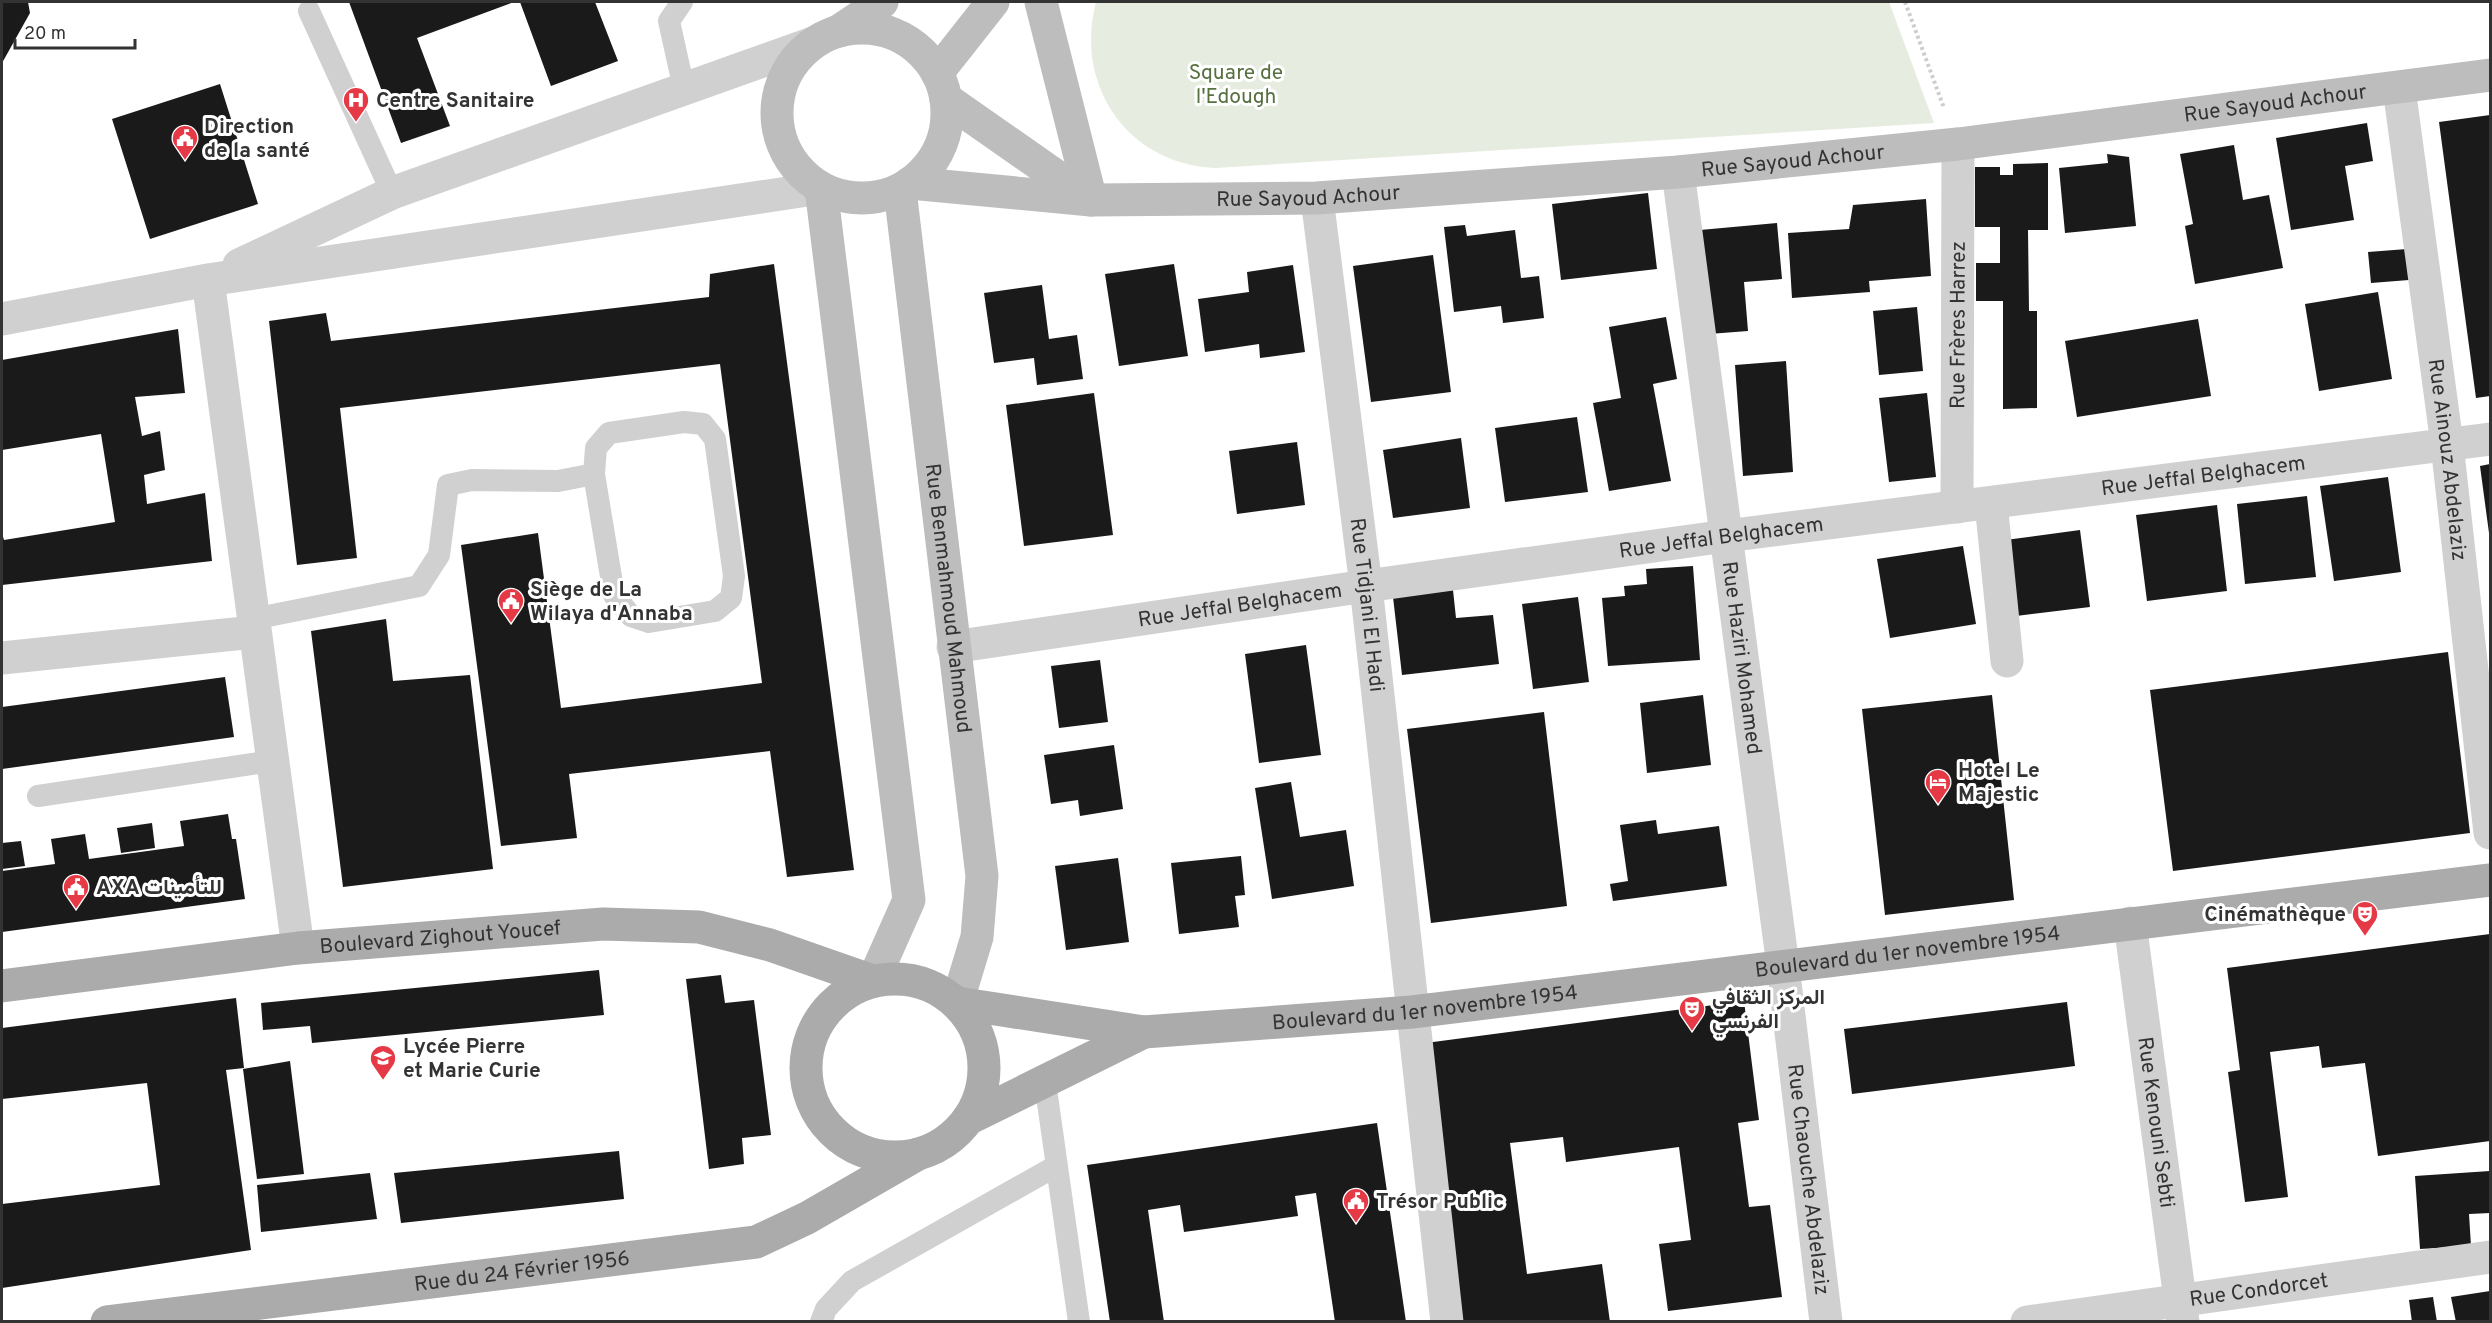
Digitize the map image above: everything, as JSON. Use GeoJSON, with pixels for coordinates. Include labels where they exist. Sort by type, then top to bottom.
{"type":"FeatureCollection","features":[{"type":"Feature","properties":{"kind":"main road"},"geometry":{"type":"LineString","coordinates":[[882,2],[826,37],[792,64],[780,90],[777,118],[783,147],[799,171],[820,188],[846,198],[874,198],[905,187],[922,175],[938,153],[946,126],[942,86],[993,2]]}},
{"type":"Feature","properties":{"kind":"main road"},"geometry":{"type":"LineString","coordinates":[[1041,2],[1091,200]]}},
{"type":"Feature","properties":{"kind":"main road"},"geometry":{"type":"LineString","coordinates":[[826,37],[868,27],[896,34],[920,50],[942,86],[1091,200]]}},
{"type":"Feature","properties":{"kind":"main road","name":"Rue Sayoud Achour"},"geometry":{"type":"LineString","coordinates":[[905,187],[1091,200],[1317,198],[1678,172],[1958,144],[2490,75]]}},
{"type":"Feature","properties":{"kind":"main road","name":"Rue Benmahmoud Mahmoud"},"geometry":{"type":"LineString","coordinates":[[905,187],[953,647],[982,876],[977,937],[957,1003]]}},
{"type":"Feature","properties":{"kind":"main road"},"geometry":{"type":"LineString","coordinates":[[820,188],[909,900],[873,981]]}},
{"type":"Feature","properties":{"kind":"main road","name":"Boulevard du 1er novembre 1954"},"geometry":{"type":"LineString","coordinates":[[1144,1032],[1412,1012],[2490,880]]}},
{"type":"Feature","properties":{"kind":"main road","name":"Boulevard Zighout Youcef"},"geometry":{"type":"LineString","coordinates":[[2,987],[298,948],[603,924],[699,927],[770,945],[873,981]]}},
{"type":"Feature","properties":{"kind":"main road"},"geometry":{"type":"LineString","coordinates":[[903,978],[932,986],[957,1003],[972,1023],[982,1047],[984,1072],[980,1097],[968,1119],[946,1142],[918,1154],[890,1157],[863,1151],[839,1137],[820,1116],[809,1090],[806,1062],[812,1035],[827,1011],[848,992],[873,981],[903,978]]}},
{"type":"Feature","properties":{"kind":"main road"},"geometry":{"type":"LineString","coordinates":[[957,1003],[1144,1032]]}},
{"type":"Feature","properties":{"kind":"main road"},"geometry":{"type":"LineString","coordinates":[[968,1119],[1144,1032]]}},
{"type":"Feature","properties":{"kind":"main road","name":"Rue du 24 Février 1956"},"geometry":{"type":"LineString","coordinates":[[107,1322],[756,1242],[807,1218],[918,1154]]}},
{"type":"Feature","properties":{"kind":"street"},"geometry":{"type":"LineString","coordinates":[[207,280],[392,193],[826,37]]}},
{"type":"Feature","properties":{"kind":"street","name":"Rue Ainouz Abdelaziz"},"geometry":{"type":"LineString","coordinates":[[2399,88],[2447,444],[2490,833]]}},
{"type":"Feature","properties":{"kind":"street","name":"Rue Frères Harrez"},"geometry":{"type":"LineString","coordinates":[[1957,507],[1958,144]]}},
{"type":"Feature","properties":{"kind":"street","name":"Rue Haziri Mohamed"},"geometry":{"type":"LineString","coordinates":[[1678,172],[1783,966]]}},
{"type":"Feature","properties":{"kind":"street"},"geometry":{"type":"LineString","coordinates":[[2,319],[207,280],[820,188]]}},
{"type":"Feature","properties":{"kind":"street","name":"Rue Tidjani El Hadi"},"geometry":{"type":"LineString","coordinates":[[1317,198],[1366,586],[1447,1322]]}},
{"type":"Feature","properties":{"kind":"street"},"geometry":{"type":"LineString","coordinates":[[207,280],[298,948]]}},
{"type":"Feature","properties":{"kind":"street","name":"Rue Jeffal Belghacem"},"geometry":{"type":"LineString","coordinates":[[953,647],[1366,586],[1726,537],[2490,439]]}},
{"type":"Feature","properties":{"kind":"street"},"geometry":{"type":"LineString","coordinates":[[1991,503],[2007,661]]}},
{"type":"Feature","properties":{"kind":"street"},"geometry":{"type":"LineString","coordinates":[[2,658],[254,625]]}},
{"type":"Feature","properties":{"kind":"street","name":"Rue Kenouni Sebti"},"geometry":{"type":"LineString","coordinates":[[2130,923],[2181,1312]]}},
{"type":"Feature","properties":{"kind":"street","name":"Rue Chaouche Abdelaziz"},"geometry":{"type":"LineString","coordinates":[[1783,966],[1826,1322]]}},
{"type":"Feature","properties":{"kind":"street","name":"Rue Condorcet"},"geometry":{"type":"LineString","coordinates":[[2027,1322],[2181,1312],[2490,1257]]}},
{"type":"Feature","properties":{"kind":"lane"},"geometry":{"type":"LineString","coordinates":[[682,2],[669,21],[684,89]]}},
{"type":"Feature","properties":{"kind":"lane"},"geometry":{"type":"LineString","coordinates":[[309,11],[392,193]]}},
{"type":"Feature","properties":{"kind":"lane"},"geometry":{"type":"LineString","coordinates":[[684,422],[703,424],[715,439],[735,576],[731,598],[716,611],[649,622],[631,616],[614,595],[594,474],[596,448],[609,433],[684,422]]}},
{"type":"Feature","properties":{"kind":"lane"},"geometry":{"type":"LineString","coordinates":[[254,625],[419,586],[439,555],[448,485],[472,480],[558,481],[594,474]]}},
{"type":"Feature","properties":{"kind":"lane"},"geometry":{"type":"LineString","coordinates":[[38,796],[272,761]]}},
{"type":"Feature","properties":{"kind":"lane"},"geometry":{"type":"LineString","coordinates":[[1045,1082],[1078,1322]]}},
{"type":"Feature","properties":{"kind":"lane"},"geometry":{"type":"LineString","coordinates":[[821,1322],[826,1309],[852,1281],[1056,1166]]}},
{"type":"Feature","properties":{"kind":"path"},"geometry":{"type":"LineString","coordinates":[[1905,2],[1958,144]]}},
{"type":"Feature","properties":{"kind":"green space","name":"Square de l'Edough"},"geometry":{"type":"Polygon","coordinates":[[[1096,2],[1889,2],[1934,123],[1215,168],[1184,163],[1156,152],[1133,136],[1114,115],[1101,90],[1093,62],[1091,33],[1096,2]]]}},
{"type":"Feature","properties":{"kind":"building"},"geometry":{"type":"Polygon","coordinates":[[[2,2],[28,2],[30,13],[2,63],[2,2]]]}},
{"type":"Feature","properties":{"kind":"building"},"geometry":{"type":"Polygon","coordinates":[[[349,2],[514,2],[417,38],[450,126],[401,143],[349,2]]]}},
{"type":"Feature","properties":{"kind":"building"},"geometry":{"type":"Polygon","coordinates":[[[520,2],[595,2],[618,61],[551,86],[520,2]]]}},
{"type":"Feature","properties":{"kind":"building","name":"Direction de la santé"},"geometry":{"type":"Polygon","coordinates":[[[220,84],[258,204],[150,239],[112,119],[220,84]]]}},
{"type":"Feature","properties":{"kind":"building"},"geometry":{"type":"Polygon","coordinates":[[[2490,115],[2490,396],[2476,398],[2439,122],[2490,115]]]}},
{"type":"Feature","properties":{"kind":"building"},"geometry":{"type":"Polygon","coordinates":[[[2367,123],[2373,161],[2345,166],[2354,220],[2291,230],[2276,138],[2367,123]]]}},
{"type":"Feature","properties":{"kind":"building"},"geometry":{"type":"Polygon","coordinates":[[[2234,145],[2243,200],[2269,195],[2283,268],[2195,284],[2185,226],[2193,224],[2180,154],[2234,145]]]}},
{"type":"Feature","properties":{"kind":"building"},"geometry":{"type":"Polygon","coordinates":[[[2107,154],[2129,157],[2136,226],[2065,233],[2059,168],[2108,163],[2107,154]]]}},
{"type":"Feature","properties":{"kind":"building"},"geometry":{"type":"Polygon","coordinates":[[[2048,163],[2048,230],[2028,230],[2029,311],[2037,311],[2037,408],[2003,409],[2003,301],[1976,301],[1976,263],[2000,263],[2000,227],[1975,227],[1975,167],[2000,167],[2000,175],[2013,175],[2013,164],[2048,163]]]}},
{"type":"Feature","properties":{"kind":"building"},"geometry":{"type":"Polygon","coordinates":[[[1648,193],[1657,269],[1561,280],[1552,204],[1648,193]]]}},
{"type":"Feature","properties":{"kind":"building"},"geometry":{"type":"Polygon","coordinates":[[[1926,199],[1931,276],[1869,281],[1870,292],[1792,298],[1788,233],[1849,229],[1853,205],[1926,199]]]}},
{"type":"Feature","properties":{"kind":"building"},"geometry":{"type":"Polygon","coordinates":[[[1777,223],[1782,279],[1744,282],[1748,331],[1709,334],[1700,230],[1777,223]]]}},
{"type":"Feature","properties":{"kind":"building"},"geometry":{"type":"Polygon","coordinates":[[[1465,225],[1467,236],[1515,230],[1521,278],[1539,276],[1544,318],[1503,323],[1501,306],[1454,312],[1444,227],[1465,225]]]}},
{"type":"Feature","properties":{"kind":"building"},"geometry":{"type":"Polygon","coordinates":[[[2407,249],[2409,280],[2371,283],[2368,252],[2407,249]]]}},
{"type":"Feature","properties":{"kind":"building"},"geometry":{"type":"Polygon","coordinates":[[[1433,255],[1451,392],[1371,402],[1353,266],[1433,255]]]}},
{"type":"Feature","properties":{"kind":"building","name":"Siège de La Wilaya d'Annaba"},"geometry":{"type":"Polygon","coordinates":[[[774,264],[854,870],[787,877],[770,751],[569,774],[577,838],[501,846],[461,545],[538,533],[561,708],[762,683],[720,364],[340,408],[357,558],[297,565],[269,321],[326,313],[331,341],[709,297],[710,274],[774,264]]]}},
{"type":"Feature","properties":{"kind":"building"},"geometry":{"type":"Polygon","coordinates":[[[1174,264],[1188,356],[1119,366],[1105,274],[1174,264]]]}},
{"type":"Feature","properties":{"kind":"building"},"geometry":{"type":"Polygon","coordinates":[[[1293,265],[1305,352],[1260,358],[1259,344],[1205,352],[1198,299],[1249,292],[1247,272],[1293,265]]]}},
{"type":"Feature","properties":{"kind":"building"},"geometry":{"type":"Polygon","coordinates":[[[1042,285],[1049,339],[1077,335],[1083,379],[1037,385],[1034,358],[994,363],[984,293],[1042,285]]]}},
{"type":"Feature","properties":{"kind":"building"},"geometry":{"type":"Polygon","coordinates":[[[2378,292],[2392,379],[2319,391],[2305,304],[2378,292]]]}},
{"type":"Feature","properties":{"kind":"building"},"geometry":{"type":"Polygon","coordinates":[[[1917,307],[1923,371],[1879,375],[1873,311],[1917,307]]]}},
{"type":"Feature","properties":{"kind":"building"},"geometry":{"type":"Polygon","coordinates":[[[1666,317],[1677,379],[1653,384],[1671,481],[1609,491],[1593,403],[1621,398],[1609,327],[1666,317]]]}},
{"type":"Feature","properties":{"kind":"building"},"geometry":{"type":"Polygon","coordinates":[[[2198,319],[2211,396],[2077,417],[2065,341],[2198,319]]]}},
{"type":"Feature","properties":{"kind":"building"},"geometry":{"type":"Polygon","coordinates":[[[178,329],[185,393],[135,397],[142,436],[160,431],[165,470],[144,475],[147,504],[205,493],[212,561],[2,585],[2,533],[4,540],[115,522],[101,434],[2,450],[2,360],[178,329]]]}},
{"type":"Feature","properties":{"kind":"building"},"geometry":{"type":"Polygon","coordinates":[[[1786,361],[1793,472],[1743,476],[1735,365],[1786,361]]]}},
{"type":"Feature","properties":{"kind":"building"},"geometry":{"type":"Polygon","coordinates":[[[1094,393],[1113,535],[1024,546],[1006,405],[1094,393]]]}},
{"type":"Feature","properties":{"kind":"building"},"geometry":{"type":"Polygon","coordinates":[[[1927,393],[1936,477],[1889,482],[1879,398],[1927,393]]]}},
{"type":"Feature","properties":{"kind":"building"},"geometry":{"type":"Polygon","coordinates":[[[1577,417],[1588,492],[1505,502],[1495,428],[1577,417]]]}},
{"type":"Feature","properties":{"kind":"building"},"geometry":{"type":"Polygon","coordinates":[[[1461,438],[1470,508],[1393,518],[1383,450],[1461,438]]]}},
{"type":"Feature","properties":{"kind":"building"},"geometry":{"type":"Polygon","coordinates":[[[1297,442],[1305,505],[1237,514],[1229,451],[1297,442]]]}},
{"type":"Feature","properties":{"kind":"building"},"geometry":{"type":"Polygon","coordinates":[[[2490,464],[2490,533],[2489,533],[2480,466],[2490,464]]]}},
{"type":"Feature","properties":{"kind":"building"},"geometry":{"type":"Polygon","coordinates":[[[2388,477],[2401,572],[2334,581],[2320,486],[2388,477]]]}},
{"type":"Feature","properties":{"kind":"building"},"geometry":{"type":"Polygon","coordinates":[[[2307,496],[2316,577],[2245,584],[2237,504],[2307,496]]]}},
{"type":"Feature","properties":{"kind":"building"},"geometry":{"type":"Polygon","coordinates":[[[2217,505],[2227,591],[2147,601],[2136,515],[2217,505]]]}},
{"type":"Feature","properties":{"kind":"building"},"geometry":{"type":"Polygon","coordinates":[[[2080,530],[2090,607],[2008,617],[1998,541],[2080,530]]]}},
{"type":"Feature","properties":{"kind":"building"},"geometry":{"type":"Polygon","coordinates":[[[1963,546],[1976,624],[1890,638],[1877,559],[1963,546]]]}},
{"type":"Feature","properties":{"kind":"building"},"geometry":{"type":"Polygon","coordinates":[[[1693,566],[1700,660],[1608,666],[1602,598],[1625,596],[1624,586],[1647,584],[1646,569],[1693,566]]]}},
{"type":"Feature","properties":{"kind":"building"},"geometry":{"type":"Polygon","coordinates":[[[1453,590],[1456,618],[1493,615],[1499,664],[1402,675],[1393,597],[1453,590]]]}},
{"type":"Feature","properties":{"kind":"building"},"geometry":{"type":"Polygon","coordinates":[[[1578,597],[1589,682],[1533,689],[1522,604],[1578,597]]]}},
{"type":"Feature","properties":{"kind":"building"},"geometry":{"type":"Polygon","coordinates":[[[386,619],[393,681],[470,675],[493,869],[343,887],[311,631],[386,619]]]}},
{"type":"Feature","properties":{"kind":"building"},"geometry":{"type":"Polygon","coordinates":[[[1306,645],[1321,755],[1259,763],[1245,654],[1306,645]]]}},
{"type":"Feature","properties":{"kind":"building"},"geometry":{"type":"Polygon","coordinates":[[[2448,652],[2470,833],[2173,871],[2150,690],[2448,652]]]}},
{"type":"Feature","properties":{"kind":"building"},"geometry":{"type":"Polygon","coordinates":[[[1100,660],[1108,722],[1059,728],[1051,666],[1100,660]]]}},
{"type":"Feature","properties":{"kind":"building"},"geometry":{"type":"Polygon","coordinates":[[[225,677],[234,737],[2,769],[2,707],[225,677]]]}},
{"type":"Feature","properties":{"kind":"building"},"geometry":{"type":"Polygon","coordinates":[[[1703,695],[1711,765],[1647,773],[1640,703],[1703,695]]]}},
{"type":"Feature","properties":{"kind":"building","name":"Hotel Le Majestic"},"geometry":{"type":"Polygon","coordinates":[[[1992,695],[2014,900],[1885,915],[1862,709],[1992,695]]]}},
{"type":"Feature","properties":{"kind":"building"},"geometry":{"type":"Polygon","coordinates":[[[1544,712],[1567,906],[1431,923],[1407,729],[1544,712]]]}},
{"type":"Feature","properties":{"kind":"building"},"geometry":{"type":"Polygon","coordinates":[[[1114,745],[1123,809],[1080,816],[1078,800],[1051,804],[1044,755],[1114,745]]]}},
{"type":"Feature","properties":{"kind":"building"},"geometry":{"type":"Polygon","coordinates":[[[1291,782],[1300,837],[1346,830],[1354,886],[1272,899],[1255,788],[1291,782]]]}},
{"type":"Feature","properties":{"kind":"building"},"geometry":{"type":"Polygon","coordinates":[[[228,814],[232,839],[236,839],[245,899],[2,932],[2,871],[55,864],[51,839],[85,834],[89,859],[184,846],[180,821],[228,814]]]}},
{"type":"Feature","properties":{"kind":"building"},"geometry":{"type":"Polygon","coordinates":[[[1656,820],[1658,834],[1719,826],[1727,886],[1613,901],[1610,884],[1628,881],[1620,825],[1656,820]]]}},
{"type":"Feature","properties":{"kind":"building"},"geometry":{"type":"Polygon","coordinates":[[[152,823],[155,848],[121,853],[117,828],[152,823]]]}},
{"type":"Feature","properties":{"kind":"building"},"geometry":{"type":"Polygon","coordinates":[[[21,841],[25,866],[2,869],[2,843],[21,841]]]}},
{"type":"Feature","properties":{"kind":"building"},"geometry":{"type":"Polygon","coordinates":[[[1241,856],[1245,895],[1235,896],[1239,927],[1179,934],[1171,863],[1241,856]]]}},
{"type":"Feature","properties":{"kind":"building"},"geometry":{"type":"Polygon","coordinates":[[[1118,858],[1129,942],[1066,950],[1055,866],[1118,858]]]}},
{"type":"Feature","properties":{"kind":"building"},"geometry":{"type":"Polygon","coordinates":[[[2490,934],[2490,1141],[2378,1156],[2365,1063],[2322,1068],[2319,1046],[2270,1052],[2288,1197],[2245,1202],[2228,1072],[2240,1070],[2227,968],[2490,934]]]}},
{"type":"Feature","properties":{"kind":"building"},"geometry":{"type":"Polygon","coordinates":[[[599,970],[604,1015],[312,1043],[310,1026],[263,1030],[261,1003],[599,970]]]}},
{"type":"Feature","properties":{"kind":"building"},"geometry":{"type":"Polygon","coordinates":[[[721,975],[725,1003],[754,1000],[771,1135],[742,1138],[744,1164],[709,1169],[686,979],[721,975]]]}},
{"type":"Feature","properties":{"kind":"building"},"geometry":{"type":"Polygon","coordinates":[[[236,998],[244,1068],[226,1070],[251,1250],[2,1288],[2,1204],[160,1185],[147,1083],[2,1099],[2,1028],[236,998]]]}},
{"type":"Feature","properties":{"kind":"building"},"geometry":{"type":"Polygon","coordinates":[[[1744,1001],[1759,1120],[1738,1123],[1749,1207],[1770,1205],[1782,1297],[1668,1311],[1659,1244],[1691,1240],[1679,1147],[1566,1162],[1563,1137],[1510,1143],[1527,1274],[1602,1264],[1610,1322],[1454,1322],[1418,1044],[1744,1001]]]}},
{"type":"Feature","properties":{"kind":"building"},"geometry":{"type":"Polygon","coordinates":[[[2067,1002],[2075,1066],[1852,1094],[1844,1029],[2067,1002]]]}},
{"type":"Feature","properties":{"kind":"building"},"geometry":{"type":"Polygon","coordinates":[[[290,1061],[304,1174],[257,1179],[243,1069],[290,1061]]]}},
{"type":"Feature","properties":{"kind":"building","name":"Trésor Public"},"geometry":{"type":"Polygon","coordinates":[[[1377,1123],[1406,1322],[1335,1322],[1316,1193],[1295,1196],[1298,1216],[1184,1232],[1180,1205],[1148,1210],[1164,1322],[1110,1322],[1087,1165],[1377,1123]]]}},
{"type":"Feature","properties":{"kind":"building"},"geometry":{"type":"Polygon","coordinates":[[[619,1151],[624,1199],[401,1223],[394,1173],[619,1151]]]}},
{"type":"Feature","properties":{"kind":"building"},"geometry":{"type":"Polygon","coordinates":[[[2490,1171],[2490,1213],[2469,1214],[2471,1246],[2420,1249],[2415,1176],[2490,1171]]]}},
{"type":"Feature","properties":{"kind":"building"},"geometry":{"type":"Polygon","coordinates":[[[370,1173],[377,1219],[261,1232],[257,1185],[370,1173]]]}},
{"type":"Feature","properties":{"kind":"building"},"geometry":{"type":"Polygon","coordinates":[[[2490,1291],[2490,1322],[2456,1322],[2451,1297],[2490,1291]]]}},
{"type":"Feature","properties":{"kind":"building"},"geometry":{"type":"Polygon","coordinates":[[[2433,1297],[2437,1322],[2412,1322],[2409,1300],[2433,1297]]]}},
{"type":"Feature","properties":{"kind":"place","name":"Centre Sanitaire"},"geometry":{"type":"Point","coordinates":[356,123]}},
{"type":"Feature","properties":{"kind":"place","name":"Direction de la santé"},"geometry":{"type":"Point","coordinates":[185,161]}},
{"type":"Feature","properties":{"kind":"place","name":"Siège de La Wilaya d'Annaba"},"geometry":{"type":"Point","coordinates":[511,624]}},
{"type":"Feature","properties":{"kind":"place","name":"Hotel Le Majestic"},"geometry":{"type":"Point","coordinates":[1938,805]}},
{"type":"Feature","properties":{"kind":"place","name":"AXA للتأمينات"},"geometry":{"type":"Point","coordinates":[76,910]}},
{"type":"Feature","properties":{"kind":"place","name":"Cinémathèque"},"geometry":{"type":"Point","coordinates":[2365,937]}},
{"type":"Feature","properties":{"kind":"place","name":"المركز الثقافي الفرنسي"},"geometry":{"type":"Point","coordinates":[1692,1032]}},
{"type":"Feature","properties":{"kind":"place","name":"Lycée Pierre et Marie Curie"},"geometry":{"type":"Point","coordinates":[383,1081]}},
{"type":"Feature","properties":{"kind":"place","name":"Trésor Public"},"geometry":{"type":"Point","coordinates":[1356,1224]}}]}
